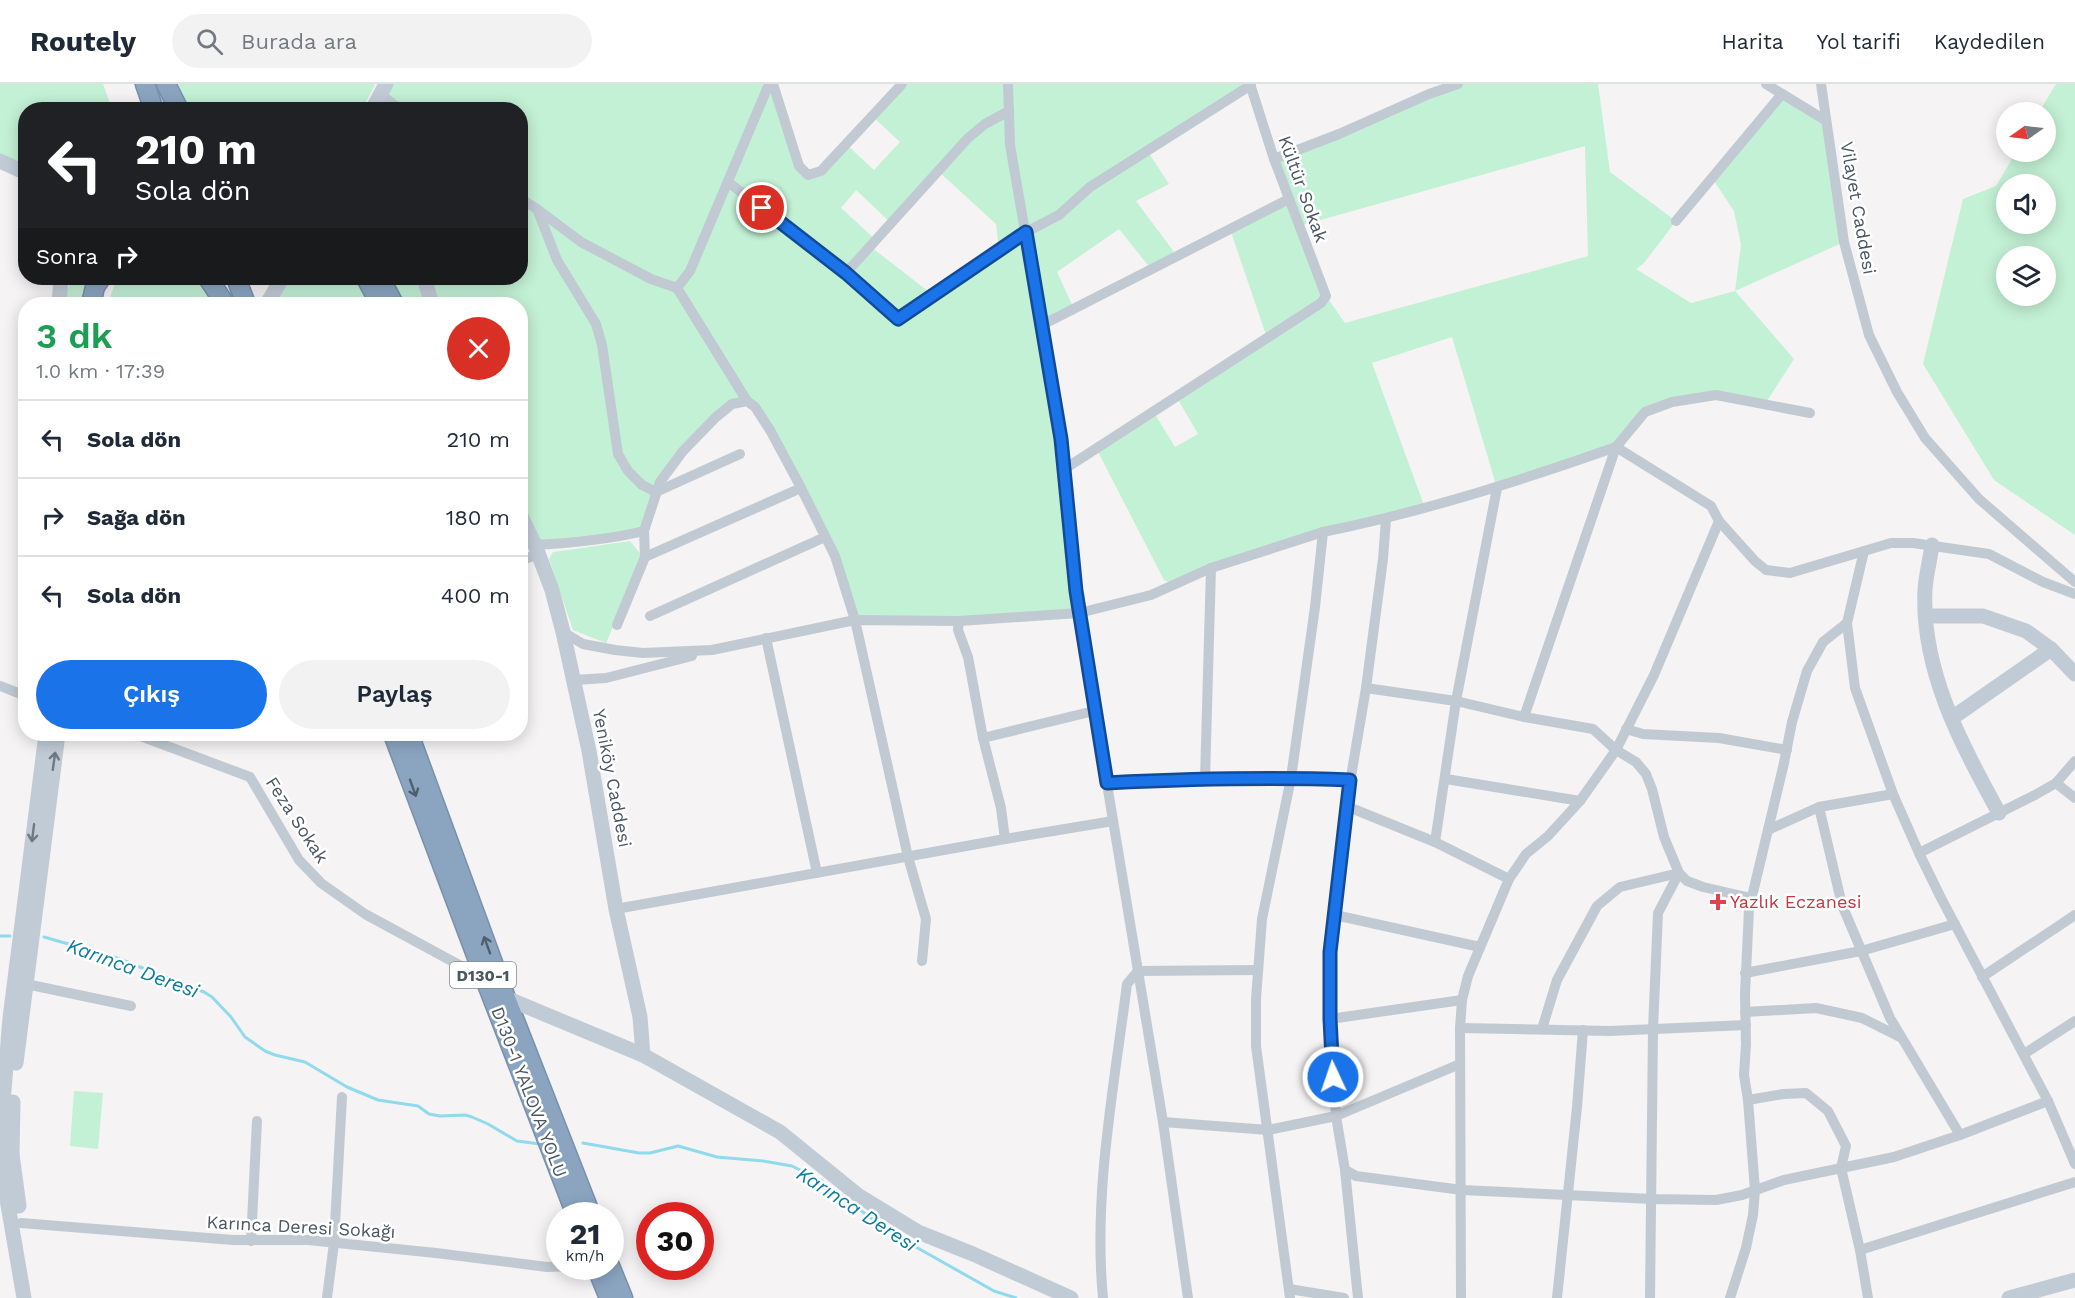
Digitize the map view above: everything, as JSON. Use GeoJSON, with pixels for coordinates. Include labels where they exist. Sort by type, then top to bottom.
{"type":"FeatureCollection","features":[{"type":"Feature","properties":{"kind":"highway"},"geometry":{"type":"LineString","coordinates":[[139,84],[145,102]]}},
{"type":"Feature","properties":{"kind":"highway"},"geometry":{"type":"LineString","coordinates":[[145,84],[151,102]]}},
{"type":"Feature","properties":{"kind":"highway"},"geometry":{"type":"LineString","coordinates":[[164,84],[170,102]]}},
{"type":"Feature","properties":{"kind":"highway"},"geometry":{"type":"LineString","coordinates":[[164,84],[174,102]]}},
{"type":"Feature","properties":{"kind":"highway"},"geometry":{"type":"LineString","coordinates":[[216,285],[229,297]]}},
{"type":"Feature","properties":{"kind":"highway","name":"D130-1 YALOVA YOLU"},"geometry":{"type":"LineString","coordinates":[[396,741],[571,1202]]}},
{"type":"Feature","properties":{"kind":"highway","name":"D130-1"},"geometry":{"type":"LineString","coordinates":[[412,741],[506,998],[586,1202]]}},
{"type":"Feature","properties":{"kind":"highway"},"geometry":{"type":"LineString","coordinates":[[602,1280],[609,1298]]}},
{"type":"Feature","properties":{"kind":"highway"},"geometry":{"type":"LineString","coordinates":[[616,1280],[623,1298]]}},
{"type":"Feature","properties":{"kind":"street"},"geometry":{"type":"LineString","coordinates":[[771,84],[799,166],[808,175],[821,171],[903,84]]}},
{"type":"Feature","properties":{"kind":"street"},"geometry":{"type":"LineString","coordinates":[[677,288],[690,272],[771,84]]}},
{"type":"Feature","properties":{"kind":"street"},"geometry":{"type":"LineString","coordinates":[[1008,84],[1010,145],[1061,439],[1079,613],[1163,1122],[1188,1298]]}},
{"type":"Feature","properties":{"kind":"street"},"geometry":{"type":"LineString","coordinates":[[728,182],[846,273],[898,319],[1026,232],[1059,215],[1090,187],[1251,84]]}},
{"type":"Feature","properties":{"kind":"street","name":"Kültür Sokak"},"geometry":{"type":"LineString","coordinates":[[1063,470],[1322,303],[1326,296],[1288,199],[1251,84]]}},
{"type":"Feature","properties":{"kind":"street"},"geometry":{"type":"LineString","coordinates":[[1274,159],[1458,84]]}},
{"type":"Feature","properties":{"kind":"street"},"geometry":{"type":"LineString","coordinates":[[1766,84],[1825,120]]}},
{"type":"Feature","properties":{"kind":"street","name":"Vilayet Caddesi"},"geometry":{"type":"LineString","coordinates":[[1821,84],[1844,242],[1869,335],[1896,392],[1925,438],[1979,499],[2075,582]]}},
{"type":"Feature","properties":{"kind":"street"},"geometry":{"type":"LineString","coordinates":[[376,102],[383,87],[395,102]]}},
{"type":"Feature","properties":{"kind":"street"},"geometry":{"type":"LineString","coordinates":[[1676,221],[1782,94]]}},
{"type":"Feature","properties":{"kind":"street"},"geometry":{"type":"LineString","coordinates":[[846,273],[968,138],[985,124],[1009,111]]}},
{"type":"Feature","properties":{"kind":"street"},"geometry":{"type":"LineString","coordinates":[[0,161],[18,169]]}},
{"type":"Feature","properties":{"kind":"street"},"geometry":{"type":"LineString","coordinates":[[1042,325],[1288,199]]}},
{"type":"Feature","properties":{"kind":"street"},"geometry":{"type":"LineString","coordinates":[[528,203],[581,242],[651,279],[677,288],[747,401],[755,407],[770,430],[801,488],[835,556],[855,620],[909,856],[926,919],[922,961]]}},
{"type":"Feature","properties":{"kind":"street"},"geometry":{"type":"LineString","coordinates":[[537,209],[557,260],[596,324],[602,345],[618,454],[628,471],[642,485],[656,492]]}},
{"type":"Feature","properties":{"kind":"street"},"geometry":{"type":"LineString","coordinates":[[1524,717],[1616,447],[1646,412],[1672,402],[1716,395],[1810,413]]}},
{"type":"Feature","properties":{"kind":"street"},"geometry":{"type":"LineString","coordinates":[[617,625],[645,557],[644,531],[660,482],[682,451],[716,417],[732,404],[747,401]]}},
{"type":"Feature","properties":{"kind":"street"},"geometry":{"type":"LineString","coordinates":[[574,680],[606,678],[712,650],[855,620],[959,621],[1079,613],[1151,594],[1211,567],[1323,532],[1386,519],[1497,488],[1616,447]]}},
{"type":"Feature","properties":{"kind":"street"},"geometry":{"type":"LineString","coordinates":[[1616,447],[1711,506],[1719,521],[1766,570],[1790,573],[1892,543],[1932,545],[1989,554],[2043,582],[2075,594]]}},
{"type":"Feature","properties":{"kind":"street"},"geometry":{"type":"LineString","coordinates":[[656,492],[740,454]]}},
{"type":"Feature","properties":{"kind":"street"},"geometry":{"type":"LineString","coordinates":[[645,557],[801,488]]}},
{"type":"Feature","properties":{"kind":"street"},"geometry":{"type":"LineString","coordinates":[[1435,842],[1456,701],[1497,488]]}},
{"type":"Feature","properties":{"kind":"street"},"geometry":{"type":"LineString","coordinates":[[1358,1298],[1345,1170],[1336,1116],[1330,1019],[1330,952],[1346,806],[1366,688],[1386,519]]}},
{"type":"Feature","properties":{"kind":"street"},"geometry":{"type":"LineString","coordinates":[[1461,1298],[1460,1028],[1462,1000],[1468,976],[1509,879],[1526,854],[1548,836],[1580,801],[1616,750],[1654,675],[1719,521]]}},
{"type":"Feature","properties":{"kind":"street","name":"Yeniköy Caddesi"},"geometry":{"type":"LineString","coordinates":[[528,530],[552,590],[564,632],[589,751],[616,909],[640,1017],[643,1055]]}},
{"type":"Feature","properties":{"kind":"street"},"geometry":{"type":"LineString","coordinates":[[528,555],[537,549],[616,538],[644,531]]}},
{"type":"Feature","properties":{"kind":"street"},"geometry":{"type":"LineString","coordinates":[[1323,532],[1291,778],[1262,919],[1256,999],[1256,1046],[1290,1293],[1344,1298]]}},
{"type":"Feature","properties":{"kind":"street"},"geometry":{"type":"LineString","coordinates":[[650,616],[825,537]]}},
{"type":"Feature","properties":{"kind":"street"},"geometry":{"type":"LineString","coordinates":[[1932,545],[1925,591],[1928,644],[1942,694],[1965,749],[1999,813]]}},
{"type":"Feature","properties":{"kind":"street"},"geometry":{"type":"LineString","coordinates":[[1864,551],[1847,623],[1855,688],[1893,794],[1919,853],[2048,1101],[2075,1164]]}},
{"type":"Feature","properties":{"kind":"street"},"geometry":{"type":"LineString","coordinates":[[1205,778],[1211,567]]}},
{"type":"Feature","properties":{"kind":"street"},"geometry":{"type":"LineString","coordinates":[[1927,616],[1983,616],[2026,631],[2051,649],[2075,674]]}},
{"type":"Feature","properties":{"kind":"street"},"geometry":{"type":"LineString","coordinates":[[959,621],[958,630],[968,657],[983,738],[1001,808],[1005,839]]}},
{"type":"Feature","properties":{"kind":"street"},"geometry":{"type":"LineString","coordinates":[[1730,1298],[1746,1248],[1753,1215],[1755,1190],[1744,1076],[1745,974],[1749,909],[1792,722],[1807,671],[1823,642],[1847,623]]}},
{"type":"Feature","properties":{"kind":"street"},"geometry":{"type":"LineString","coordinates":[[564,632],[583,644],[615,650],[643,653],[712,650]]}},
{"type":"Feature","properties":{"kind":"street"},"geometry":{"type":"LineString","coordinates":[[766,638],[817,873]]}},
{"type":"Feature","properties":{"kind":"street"},"geometry":{"type":"LineString","coordinates":[[1952,718],[2051,649]]}},
{"type":"Feature","properties":{"kind":"street"},"geometry":{"type":"LineString","coordinates":[[0,686],[18,693]]}},
{"type":"Feature","properties":{"kind":"street"},"geometry":{"type":"LineString","coordinates":[[1366,688],[1456,701],[1524,717],[1593,729],[1616,750],[1636,762],[1646,774],[1664,837],[1679,873],[1687,881],[1703,887],[1751,898]]}},
{"type":"Feature","properties":{"kind":"street"},"geometry":{"type":"LineString","coordinates":[[983,738],[1094,711]]}},
{"type":"Feature","properties":{"kind":"street"},"geometry":{"type":"LineString","coordinates":[[1626,729],[1643,734],[1719,738],[1787,750]]}},
{"type":"Feature","properties":{"kind":"street"},"geometry":{"type":"LineString","coordinates":[[34,1298],[4,1160],[10,1018],[31,900],[43,799],[46,741]]}},
{"type":"Feature","properties":{"kind":"street"},"geometry":{"type":"LineString","coordinates":[[43,799],[56,741]]}},
{"type":"Feature","properties":{"kind":"street","name":"Feza Sokak"},"geometry":{"type":"LineString","coordinates":[[154,741],[250,777],[299,860],[321,883],[365,914],[485,979]]}},
{"type":"Feature","properties":{"kind":"street"},"geometry":{"type":"LineString","coordinates":[[1919,853],[2056,783],[2075,761]]}},
{"type":"Feature","properties":{"kind":"street"},"geometry":{"type":"LineString","coordinates":[[1107,783],[1205,778],[1350,780]]}},
{"type":"Feature","properties":{"kind":"street"},"geometry":{"type":"LineString","coordinates":[[1446,779],[1580,801]]}},
{"type":"Feature","properties":{"kind":"street"},"geometry":{"type":"LineString","coordinates":[[2056,783],[2075,798]]}},
{"type":"Feature","properties":{"kind":"street"},"geometry":{"type":"LineString","coordinates":[[1768,830],[1819,807],[1893,794]]}},
{"type":"Feature","properties":{"kind":"street"},"geometry":{"type":"LineString","coordinates":[[1346,806],[1435,842],[1509,879]]}},
{"type":"Feature","properties":{"kind":"street"},"geometry":{"type":"LineString","coordinates":[[1819,807],[1842,905],[1861,951],[1890,1018],[1960,1135]]}},
{"type":"Feature","properties":{"kind":"street"},"geometry":{"type":"LineString","coordinates":[[616,909],[1113,821]]}},
{"type":"Feature","properties":{"kind":"street"},"geometry":{"type":"LineString","coordinates":[[1650,1298],[1653,1029],[1658,913],[1679,873]]}},
{"type":"Feature","properties":{"kind":"street"},"geometry":{"type":"LineString","coordinates":[[1542,1029],[1557,980],[1597,906],[1620,887],[1679,873]]}},
{"type":"Feature","properties":{"kind":"street"},"geometry":{"type":"LineString","coordinates":[[4,1160],[26,984],[31,900]]}},
{"type":"Feature","properties":{"kind":"street"},"geometry":{"type":"LineString","coordinates":[[1335,915],[1480,947]]}},
{"type":"Feature","properties":{"kind":"street"},"geometry":{"type":"LineString","coordinates":[[1982,977],[2075,915]]}},
{"type":"Feature","properties":{"kind":"street"},"geometry":{"type":"LineString","coordinates":[[1745,974],[1861,951],[1954,924]]}},
{"type":"Feature","properties":{"kind":"street"},"geometry":{"type":"LineString","coordinates":[[1103,1298],[1102,1207],[1106,1154],[1127,984],[1138,971],[1258,970]]}},
{"type":"Feature","properties":{"kind":"street"},"geometry":{"type":"LineString","coordinates":[[26,984],[131,1006]]}},
{"type":"Feature","properties":{"kind":"street"},"geometry":{"type":"LineString","coordinates":[[506,998],[643,1055],[780,1132],[859,1196],[918,1232],[974,1254],[1071,1298]]}},
{"type":"Feature","properties":{"kind":"street"},"geometry":{"type":"LineString","coordinates":[[1330,1019],[1462,1000]]}},
{"type":"Feature","properties":{"kind":"street"},"geometry":{"type":"LineString","coordinates":[[1745,1012],[1816,1008],[1862,1018],[1902,1039]]}},
{"type":"Feature","properties":{"kind":"street"},"geometry":{"type":"LineString","coordinates":[[2024,1054],[2075,1020]]}},
{"type":"Feature","properties":{"kind":"street"},"geometry":{"type":"LineString","coordinates":[[1460,1028],[1583,1030],[1746,1024]]}},
{"type":"Feature","properties":{"kind":"street"},"geometry":{"type":"LineString","coordinates":[[1557,1298],[1583,1030]]}},
{"type":"Feature","properties":{"kind":"street"},"geometry":{"type":"LineString","coordinates":[[1163,1122],[1268,1130],[1336,1116],[1460,1064]]}},
{"type":"Feature","properties":{"kind":"street"},"geometry":{"type":"LineString","coordinates":[[1748,1100],[1806,1093],[1828,1111],[1846,1146],[1841,1168],[1860,1250],[1868,1298]]}},
{"type":"Feature","properties":{"kind":"street"},"geometry":{"type":"LineString","coordinates":[[327,1298],[334,1243],[342,1097]]}},
{"type":"Feature","properties":{"kind":"street"},"geometry":{"type":"LineString","coordinates":[[1345,1170],[1356,1176],[1462,1190],[1716,1200],[1730,1198],[1784,1180],[1894,1157],[1960,1135],[2048,1101]]}},
{"type":"Feature","properties":{"kind":"street"},"geometry":{"type":"LineString","coordinates":[[251,1241],[257,1121]]}},
{"type":"Feature","properties":{"kind":"street"},"geometry":{"type":"LineString","coordinates":[[1860,1250],[2075,1182]]}},
{"type":"Feature","properties":{"kind":"street"},"geometry":{"type":"LineString","coordinates":[[16,1223],[24,1298]]}},
{"type":"Feature","properties":{"kind":"street","name":"Karınca Deresi Sokağı"},"geometry":{"type":"LineString","coordinates":[[16,1223],[251,1241],[289,1240],[334,1243],[500,1260],[546,1268]]}},
{"type":"Feature","properties":{"kind":"street"},"geometry":{"type":"LineString","coordinates":[[2009,1298],[2075,1280]]}},
{"type":"Feature","properties":{"kind":"green space"},"geometry":{"type":"Polygon","coordinates":[[[0,84],[103,84],[109,102],[18,102],[18,170],[0,161],[0,84]]]}},
{"type":"Feature","properties":{"kind":"green space"},"geometry":{"type":"Polygon","coordinates":[[[178,84],[375,85],[366,102],[186,102],[178,84]]]}},
{"type":"Feature","properties":{"kind":"green space"},"geometry":{"type":"Polygon","coordinates":[[[386,84],[773,84],[808,175],[821,171],[846,144],[874,170],[900,142],[872,116],[902,84],[1250,84],[1147,150],[1169,184],[1136,201],[1177,256],[1151,269],[1119,229],[1057,272],[1074,309],[1042,326],[1079,613],[855,620],[835,556],[755,407],[732,404],[660,482],[644,531],[528,547],[528,297],[390,297],[384,285],[528,285],[528,102],[376,102],[386,84]],[[938,171],[891,223],[856,190],[841,208],[876,240],[871,247],[933,295],[999,250],[996,224],[938,171]]]}},
{"type":"Feature","properties":{"kind":"green space"},"geometry":{"type":"Polygon","coordinates":[[[1458,84],[1598,84],[1610,172],[1676,221],[1644,263],[1636,269],[1691,303],[1735,291],[1794,359],[1765,404],[1716,395],[1645,412],[1616,447],[1497,488],[1452,337],[1372,363],[1425,508],[1323,532],[1174,584],[1164,580],[1096,448],[1153,411],[1175,447],[1198,434],[1176,396],[1267,338],[1230,229],[1288,199],[1274,159],[1458,84]],[[1585,146],[1299,226],[1326,296],[1345,323],[1588,256],[1585,146]]]}},
{"type":"Feature","properties":{"kind":"green space"},"geometry":{"type":"Polygon","coordinates":[[[2056,84],[2075,84],[2075,535],[1994,480],[1923,364],[1963,199],[1996,186],[1996,234],[2056,234],[2056,174],[2003,174],[2010,162],[2056,162],[2056,102],[2045,102],[2056,84]]]}},
{"type":"Feature","properties":{"kind":"green space"},"geometry":{"type":"Polygon","coordinates":[[[1782,94],[1825,120],[1844,242],[1735,291],[1741,245],[1734,211],[1712,178],[1782,94]]]}},
{"type":"Feature","properties":{"kind":"green space"},"geometry":{"type":"Polygon","coordinates":[[[69,285],[91,285],[86,297],[66,297],[69,285]]]}},
{"type":"Feature","properties":{"kind":"green space"},"geometry":{"type":"Polygon","coordinates":[[[207,285],[213,297],[110,297],[114,286],[207,285]]]}},
{"type":"Feature","properties":{"kind":"green space"},"geometry":{"type":"Polygon","coordinates":[[[285,285],[362,285],[369,297],[279,297],[285,285]]]}},
{"type":"Feature","properties":{"kind":"green space"},"geometry":{"type":"Polygon","coordinates":[[[630,541],[643,557],[606,643],[573,630],[549,559],[553,552],[630,541]]]}},
{"type":"Feature","properties":{"kind":"green space"},"geometry":{"type":"Polygon","coordinates":[[[74,1091],[103,1093],[98,1149],[70,1146],[74,1091]]]}},
{"type":"Feature","properties":{"kind":"waterway"},"geometry":{"type":"LineString","coordinates":[[0,936],[10,936]]}},
{"type":"Feature","properties":{"kind":"waterway","name":"Karınca Deresi"},"geometry":{"type":"LineString","coordinates":[[44,937],[117,958],[204,992],[231,1017],[245,1037],[265,1051],[305,1062],[347,1087],[378,1100],[418,1106],[429,1114],[440,1116],[465,1115],[488,1124],[517,1141],[540,1144]]}},
{"type":"Feature","properties":{"kind":"waterway","name":"Karınca Deresi"},"geometry":{"type":"LineString","coordinates":[[583,1143],[639,1153],[650,1153],[678,1146],[717,1157],[792,1166],[820,1180],[891,1233],[994,1291],[1016,1298]]}},
{"type":"Feature","properties":{"kind":"place","name":"Yazlık Eczanesi"},"geometry":{"type":"Point","coordinates":[1718,902]}},
{"type":"Feature","properties":{"kind":"route"},"geometry":{"type":"LineString","coordinates":[[762,208],[846,273],[898,319],[1026,232],[1061,439],[1076,591],[1107,783],[1205,778],[1350,780],[1330,952],[1333,1077]]}}]}
